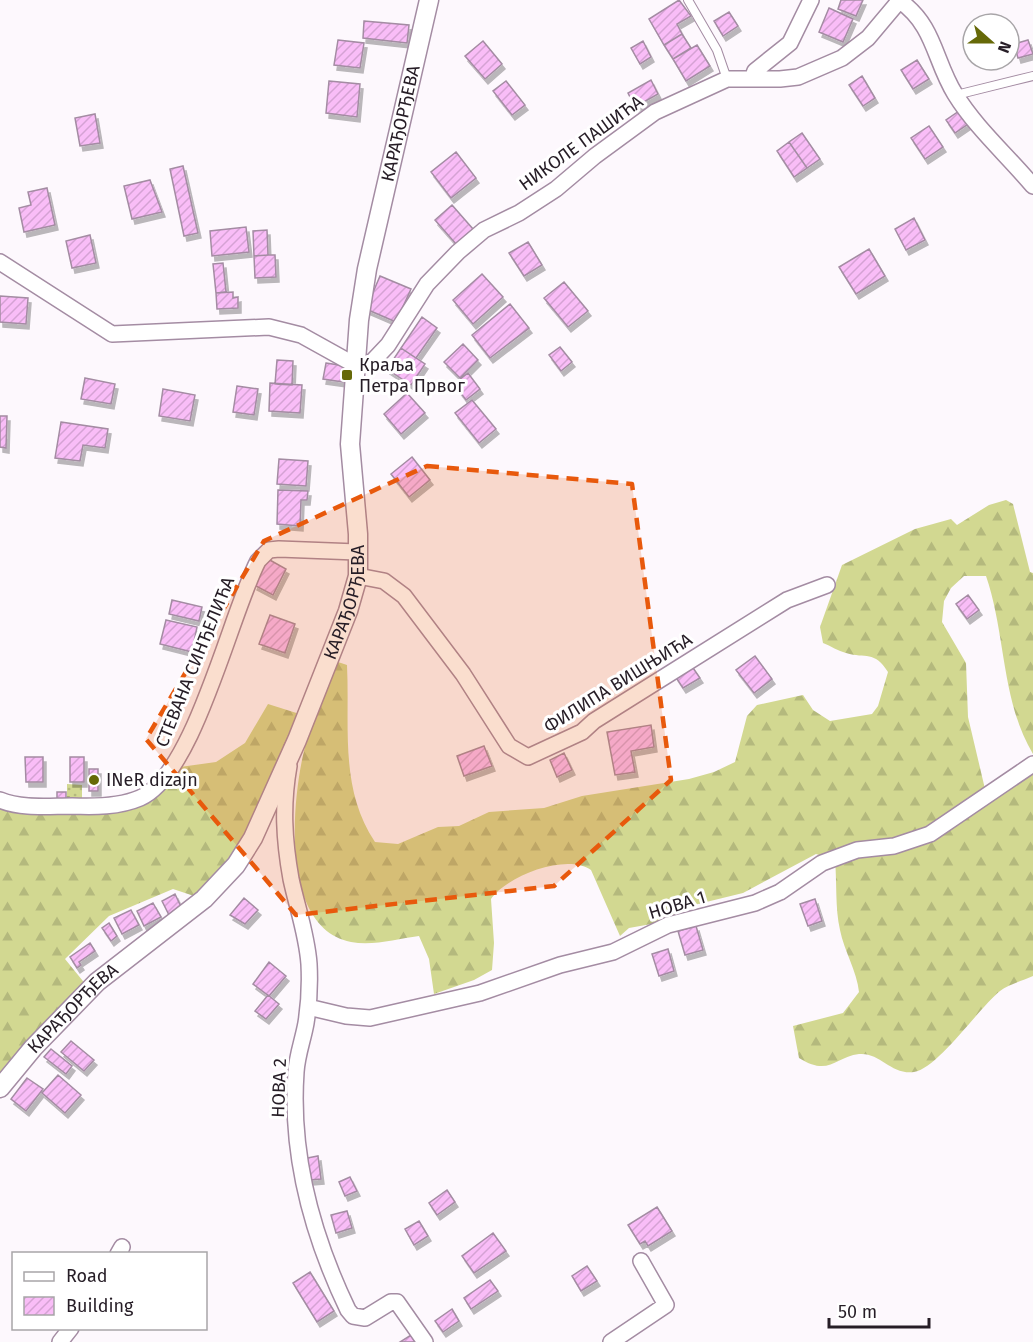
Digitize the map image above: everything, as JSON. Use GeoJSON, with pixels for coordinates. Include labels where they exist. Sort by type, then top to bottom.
{"type":"FeatureCollection","features":[{"type":"Feature","properties":{"kind":"street","name":"КАРАЂОРЂЕВА"},"geometry":{"type":"LineString","coordinates":[[0,1088],[33,1048],[97,982],[184,915],[224,879],[253,838],[291,755],[348,611],[358,576],[350,444],[355,365],[366,269],[403,120],[429,0]]}},
{"type":"Feature","properties":{"kind":"street"},"geometry":{"type":"LineString","coordinates":[[752,79],[754,71],[790,43],[811,0]]}},
{"type":"Feature","properties":{"kind":"street","name":"НИКОЛЕ ПАШИЋА"},"geometry":{"type":"LineString","coordinates":[[355,365],[370,364],[376,360],[427,284],[484,230],[519,213],[556,189],[595,156],[655,112],[727,79],[798,76],[843,58],[868,38],[900,0]]}},
{"type":"Feature","properties":{"kind":"street"},"geometry":{"type":"LineString","coordinates":[[900,0],[922,20],[955,95],[975,122],[1033,186]]}},
{"type":"Feature","properties":{"kind":"street"},"geometry":{"type":"LineString","coordinates":[[0,262],[112,334],[269,327],[301,336],[355,365]]}},
{"type":"Feature","properties":{"kind":"street","name":"СТЕВАНА СИНЂЕЛИЋА"},"geometry":{"type":"LineString","coordinates":[[0,800],[12,806],[88,807],[116,805],[141,798],[157,786],[175,763],[184,745],[258,561],[270,550],[279,549],[357,552]]}},
{"type":"Feature","properties":{"kind":"street","name":"ФИЛИПА ВИШЊИЋА"},"geometry":{"type":"LineString","coordinates":[[358,576],[384,581],[404,596],[463,674],[509,746],[528,757],[582,732],[594,721],[787,600],[827,585]]}},
{"type":"Feature","properties":{"kind":"street","name":"НОВА 2"},"geometry":{"type":"LineString","coordinates":[[291,755],[284,817],[291,878],[308,949],[310,978],[308,1007],[296,1071],[295,1102],[302,1182],[317,1239],[342,1297],[353,1316],[365,1318],[391,1302],[397,1302],[425,1342]]}},
{"type":"Feature","properties":{"kind":"street","name":"НОВА 1"},"geometry":{"type":"LineString","coordinates":[[308,1007],[346,1016],[370,1018],[480,993],[560,965],[613,952],[668,925],[755,903],[780,892],[822,863],[857,850],[894,846],[930,834],[1033,764]]}},
{"type":"Feature","properties":{"kind":"street"},"geometry":{"type":"LineString","coordinates":[[611,1342],[666,1305],[641,1261]]}},
{"type":"Feature","properties":{"kind":"street"},"geometry":{"type":"LineString","coordinates":[[60,1342],[70,1330]]}},
{"type":"Feature","properties":{"kind":"lane"},"geometry":{"type":"LineString","coordinates":[[688,0],[717,50],[727,79]]}},
{"type":"Feature","properties":{"kind":"lane"},"geometry":{"type":"LineString","coordinates":[[955,95],[1033,76]]}},
{"type":"Feature","properties":{"kind":"highlighted area"},"geometry":{"type":"Polygon","coordinates":[[[427,466],[632,484],[671,780],[554,886],[296,915],[146,739],[264,541],[427,466]]]}},
{"type":"Feature","properties":{"kind":"green space"},"geometry":{"type":"Polygon","coordinates":[[[1006,500],[1013,504],[1030,572],[1033,573],[1033,754],[1023,734],[1009,690],[997,621],[986,576],[964,576],[951,588],[944,601],[942,622],[966,663],[968,717],[985,789],[1033,758],[1033,976],[1011,984],[1000,991],[946,1050],[923,1068],[914,1072],[906,1072],[866,1054],[851,1056],[825,1066],[818,1066],[799,1058],[793,1026],[843,1013],[859,992],[838,922],[835,860],[816,854],[743,893],[694,905],[657,923],[629,928],[620,936],[591,870],[580,865],[567,864],[523,875],[499,890],[491,899],[494,943],[492,970],[474,980],[434,994],[429,959],[419,936],[376,943],[351,942],[328,932],[311,912],[301,886],[296,856],[297,794],[309,733],[338,662],[347,665],[351,778],[356,800],[375,842],[398,844],[438,827],[459,826],[489,812],[544,808],[582,796],[689,779],[714,772],[735,762],[747,716],[757,705],[803,695],[813,710],[830,721],[872,714],[878,706],[888,672],[874,658],[846,653],[823,643],[820,627],[842,565],[915,529],[951,519],[957,525],[989,505],[1006,500]]]}},
{"type":"Feature","properties":{"kind":"green space"},"geometry":{"type":"Polygon","coordinates":[[[268,704],[306,716],[257,827],[197,897],[173,889],[109,916],[65,959],[87,986],[0,1075],[0,807],[13,812],[119,811],[180,767],[216,762],[245,743],[268,704]]]}},
{"type":"Feature","properties":{"kind":"green space"},"geometry":{"type":"Polygon","coordinates":[[[67,784],[82,785],[82,802],[67,802],[67,784]]]}},
{"type":"Feature","properties":{"kind":"building"},"geometry":{"type":"Polygon","coordinates":[[[679,0],[691,16],[677,24],[682,34],[664,45],[649,19],[679,0]]]}},
{"type":"Feature","properties":{"kind":"building"},"geometry":{"type":"Polygon","coordinates":[[[841,0],[863,0],[856,16],[838,9],[841,0]]]}},
{"type":"Feature","properties":{"kind":"building"},"geometry":{"type":"Polygon","coordinates":[[[829,8],[853,19],[843,42],[819,32],[829,8]]]}},
{"type":"Feature","properties":{"kind":"building"},"geometry":{"type":"Polygon","coordinates":[[[729,12],[738,26],[723,36],[714,21],[729,12]]]}},
{"type":"Feature","properties":{"kind":"building"},"geometry":{"type":"Polygon","coordinates":[[[364,21],[409,25],[407,43],[363,38],[364,21]]]}},
{"type":"Feature","properties":{"kind":"building"},"geometry":{"type":"Polygon","coordinates":[[[682,34],[691,48],[673,59],[664,45],[682,34]]]}},
{"type":"Feature","properties":{"kind":"building"},"geometry":{"type":"Polygon","coordinates":[[[338,40],[364,43],[360,68],[334,65],[338,40]]]}},
{"type":"Feature","properties":{"kind":"building"},"geometry":{"type":"Polygon","coordinates":[[[1028,40],[1033,54],[1021,57],[1021,42],[1028,40]]]}},
{"type":"Feature","properties":{"kind":"building"},"geometry":{"type":"Polygon","coordinates":[[[483,41],[502,64],[485,79],[465,56],[483,41]]]}},
{"type":"Feature","properties":{"kind":"building"},"geometry":{"type":"Polygon","coordinates":[[[643,41],[651,57],[640,64],[631,48],[643,41]]]}},
{"type":"Feature","properties":{"kind":"building"},"geometry":{"type":"Polygon","coordinates":[[[697,45],[710,66],[686,81],[673,59],[697,45]]]}},
{"type":"Feature","properties":{"kind":"building"},"geometry":{"type":"Polygon","coordinates":[[[917,60],[929,79],[913,89],[901,70],[917,60]]]}},
{"type":"Feature","properties":{"kind":"building"},"geometry":{"type":"Polygon","coordinates":[[[862,76],[875,98],[863,106],[849,85],[862,76]]]}},
{"type":"Feature","properties":{"kind":"building"},"geometry":{"type":"Polygon","coordinates":[[[651,80],[658,94],[635,107],[628,93],[651,80]]]}},
{"type":"Feature","properties":{"kind":"building"},"geometry":{"type":"Polygon","coordinates":[[[329,81],[360,84],[357,117],[326,113],[329,81]]]}},
{"type":"Feature","properties":{"kind":"building"},"geometry":{"type":"Polygon","coordinates":[[[506,81],[525,105],[512,115],[493,91],[506,81]]]}},
{"type":"Feature","properties":{"kind":"building"},"geometry":{"type":"Polygon","coordinates":[[[962,109],[971,122],[955,133],[946,120],[962,109]]]}},
{"type":"Feature","properties":{"kind":"building"},"geometry":{"type":"Polygon","coordinates":[[[95,114],[100,143],[80,146],[75,118],[95,114]]]}},
{"type":"Feature","properties":{"kind":"building"},"geometry":{"type":"Polygon","coordinates":[[[929,126],[943,147],[925,159],[911,138],[929,126]]]}},
{"type":"Feature","properties":{"kind":"building"},"geometry":{"type":"Polygon","coordinates":[[[802,133],[820,159],[807,168],[789,142],[802,133]]]}},
{"type":"Feature","properties":{"kind":"building"},"geometry":{"type":"Polygon","coordinates":[[[789,142],[807,168],[794,177],[777,151],[789,142]]]}},
{"type":"Feature","properties":{"kind":"building"},"geometry":{"type":"Polygon","coordinates":[[[456,152],[476,178],[451,198],[431,172],[456,152]]]}},
{"type":"Feature","properties":{"kind":"building"},"geometry":{"type":"Polygon","coordinates":[[[183,166],[198,233],[184,236],[170,169],[183,166]]]}},
{"type":"Feature","properties":{"kind":"building"},"geometry":{"type":"Polygon","coordinates":[[[150,180],[162,212],[132,219],[124,186],[150,180]]]}},
{"type":"Feature","properties":{"kind":"building"},"geometry":{"type":"Polygon","coordinates":[[[47,188],[55,225],[24,232],[19,208],[31,205],[28,192],[47,188]]]}},
{"type":"Feature","properties":{"kind":"building"},"geometry":{"type":"Polygon","coordinates":[[[452,205],[473,229],[456,244],[435,220],[452,205]]]}},
{"type":"Feature","properties":{"kind":"building"},"geometry":{"type":"Polygon","coordinates":[[[914,218],[925,240],[906,250],[895,229],[914,218]]]}},
{"type":"Feature","properties":{"kind":"building"},"geometry":{"type":"Polygon","coordinates":[[[246,227],[249,252],[212,256],[210,231],[246,227]]]}},
{"type":"Feature","properties":{"kind":"building"},"geometry":{"type":"Polygon","coordinates":[[[267,230],[268,255],[254,256],[253,231],[267,230]]]}},
{"type":"Feature","properties":{"kind":"building"},"geometry":{"type":"Polygon","coordinates":[[[90,235],[96,263],[72,268],[66,241],[90,235]]]}},
{"type":"Feature","properties":{"kind":"building"},"geometry":{"type":"Polygon","coordinates":[[[528,242],[542,265],[524,276],[509,253],[528,242]]]}},
{"type":"Feature","properties":{"kind":"building"},"geometry":{"type":"Polygon","coordinates":[[[869,249],[885,276],[856,294],[839,267],[869,249]]]}},
{"type":"Feature","properties":{"kind":"building"},"geometry":{"type":"Polygon","coordinates":[[[275,255],[276,277],[255,278],[254,256],[275,255]]]}},
{"type":"Feature","properties":{"kind":"building"},"geometry":{"type":"Polygon","coordinates":[[[223,263],[226,292],[216,293],[213,264],[223,263]]]}},
{"type":"Feature","properties":{"kind":"building"},"geometry":{"type":"Polygon","coordinates":[[[482,274],[503,297],[473,324],[453,300],[482,274]]]}},
{"type":"Feature","properties":{"kind":"building"},"geometry":{"type":"Polygon","coordinates":[[[380,276],[411,289],[396,322],[366,309],[380,276]]]}},
{"type":"Feature","properties":{"kind":"building"},"geometry":{"type":"Polygon","coordinates":[[[564,282],[588,311],[568,327],[544,298],[564,282]]]}},
{"type":"Feature","properties":{"kind":"building"},"geometry":{"type":"Polygon","coordinates":[[[233,292],[233,298],[238,297],[238,308],[217,309],[216,293],[233,292]]]}},
{"type":"Feature","properties":{"kind":"building"},"geometry":{"type":"Polygon","coordinates":[[[0,296],[28,298],[26,324],[0,322],[0,296]]]}},
{"type":"Feature","properties":{"kind":"building"},"geometry":{"type":"Polygon","coordinates":[[[510,304],[529,328],[490,358],[472,335],[510,304]]]}},
{"type":"Feature","properties":{"kind":"building"},"geometry":{"type":"Polygon","coordinates":[[[422,317],[437,328],[416,358],[401,348],[422,317]]]}},
{"type":"Feature","properties":{"kind":"building"},"geometry":{"type":"Polygon","coordinates":[[[463,344],[478,360],[460,378],[444,362],[463,344]]]}},
{"type":"Feature","properties":{"kind":"building"},"geometry":{"type":"Polygon","coordinates":[[[560,347],[572,362],[561,371],[549,355],[560,347]]]}},
{"type":"Feature","properties":{"kind":"building"},"geometry":{"type":"Polygon","coordinates":[[[401,348],[425,364],[411,385],[387,369],[401,348]]]}},
{"type":"Feature","properties":{"kind":"building"},"geometry":{"type":"Polygon","coordinates":[[[277,360],[293,361],[292,385],[275,384],[277,360]]]}},
{"type":"Feature","properties":{"kind":"building"},"geometry":{"type":"Polygon","coordinates":[[[326,363],[345,366],[343,382],[323,379],[326,363]]]}},
{"type":"Feature","properties":{"kind":"building"},"geometry":{"type":"Polygon","coordinates":[[[468,373],[480,389],[466,400],[454,384],[468,373]]]}},
{"type":"Feature","properties":{"kind":"building"},"geometry":{"type":"Polygon","coordinates":[[[85,378],[115,384],[111,404],[81,399],[85,378]]]}},
{"type":"Feature","properties":{"kind":"building"},"geometry":{"type":"Polygon","coordinates":[[[270,383],[302,385],[300,413],[269,411],[270,383]]]}},
{"type":"Feature","properties":{"kind":"building"},"geometry":{"type":"Polygon","coordinates":[[[237,386],[258,389],[254,415],[233,412],[237,386]]]}},
{"type":"Feature","properties":{"kind":"building"},"geometry":{"type":"Polygon","coordinates":[[[163,389],[195,395],[190,421],[159,416],[163,389]]]}},
{"type":"Feature","properties":{"kind":"building"},"geometry":{"type":"Polygon","coordinates":[[[407,393],[425,413],[401,434],[384,414],[407,393]]]}},
{"type":"Feature","properties":{"kind":"building"},"geometry":{"type":"Polygon","coordinates":[[[472,400],[496,429],[479,443],[455,413],[472,400]]]}},
{"type":"Feature","properties":{"kind":"building"},"geometry":{"type":"Polygon","coordinates":[[[0,416],[7,416],[6,448],[0,447],[0,416]]]}},
{"type":"Feature","properties":{"kind":"building"},"geometry":{"type":"Polygon","coordinates":[[[61,422],[108,429],[105,448],[83,445],[80,461],[55,458],[61,422]]]}},
{"type":"Feature","properties":{"kind":"building"},"geometry":{"type":"Polygon","coordinates":[[[412,457],[430,480],[409,497],[391,474],[412,457]]]}},
{"type":"Feature","properties":{"kind":"building"},"geometry":{"type":"Polygon","coordinates":[[[279,459],[308,461],[306,486],[277,484],[279,459]]]}},
{"type":"Feature","properties":{"kind":"building"},"geometry":{"type":"Polygon","coordinates":[[[278,490],[308,491],[307,500],[301,500],[300,526],[277,524],[278,490]]]}},
{"type":"Feature","properties":{"kind":"building"},"geometry":{"type":"Polygon","coordinates":[[[268,559],[286,569],[273,595],[254,585],[268,559]]]}},
{"type":"Feature","properties":{"kind":"building"},"geometry":{"type":"Polygon","coordinates":[[[968,595],[979,610],[967,619],[956,604],[968,595]]]}},
{"type":"Feature","properties":{"kind":"building"},"geometry":{"type":"Polygon","coordinates":[[[172,600],[202,607],[199,621],[169,614],[172,600]]]}},
{"type":"Feature","properties":{"kind":"building"},"geometry":{"type":"Polygon","coordinates":[[[270,615],[295,624],[285,653],[259,644],[270,615]]]}},
{"type":"Feature","properties":{"kind":"building"},"geometry":{"type":"Polygon","coordinates":[[[166,620],[197,627],[192,652],[160,644],[166,620]]]}},
{"type":"Feature","properties":{"kind":"building"},"geometry":{"type":"Polygon","coordinates":[[[755,656],[772,679],[754,693],[736,670],[755,656]]]}},
{"type":"Feature","properties":{"kind":"building"},"geometry":{"type":"Polygon","coordinates":[[[691,665],[700,678],[683,688],[675,676],[691,665]]]}},
{"type":"Feature","properties":{"kind":"building"},"geometry":{"type":"Polygon","coordinates":[[[651,725],[654,747],[631,751],[635,772],[615,775],[607,732],[651,725]]]}},
{"type":"Feature","properties":{"kind":"building"},"geometry":{"type":"Polygon","coordinates":[[[484,746],[492,766],[464,776],[457,756],[484,746]]]}},
{"type":"Feature","properties":{"kind":"building"},"geometry":{"type":"Polygon","coordinates":[[[564,753],[572,770],[557,777],[550,760],[564,753]]]}},
{"type":"Feature","properties":{"kind":"building"},"geometry":{"type":"Polygon","coordinates":[[[25,757],[43,757],[43,782],[26,782],[25,757]]]}},
{"type":"Feature","properties":{"kind":"building"},"geometry":{"type":"Polygon","coordinates":[[[70,757],[84,757],[84,782],[70,782],[70,757]]]}},
{"type":"Feature","properties":{"kind":"building","name":"INeR dizajn"},"geometry":{"type":"Polygon","coordinates":[[[89,769],[98,769],[98,791],[89,791],[89,769]]]}},
{"type":"Feature","properties":{"kind":"building"},"geometry":{"type":"Polygon","coordinates":[[[57,792],[66,792],[66,801],[57,801],[57,792]]]}},
{"type":"Feature","properties":{"kind":"building"},"geometry":{"type":"Polygon","coordinates":[[[175,894],[183,911],[170,917],[162,901],[175,894]]]}},
{"type":"Feature","properties":{"kind":"building"},"geometry":{"type":"Polygon","coordinates":[[[244,898],[258,910],[245,924],[230,915],[244,898]]]}},
{"type":"Feature","properties":{"kind":"building"},"geometry":{"type":"Polygon","coordinates":[[[815,899],[822,921],[808,926],[800,904],[815,899]]]}},
{"type":"Feature","properties":{"kind":"building"},"geometry":{"type":"Polygon","coordinates":[[[153,903],[161,917],[144,926],[137,911],[153,903]]]}},
{"type":"Feature","properties":{"kind":"building"},"geometry":{"type":"Polygon","coordinates":[[[131,910],[139,925],[122,934],[114,918],[131,910]]]}},
{"type":"Feature","properties":{"kind":"building"},"geometry":{"type":"Polygon","coordinates":[[[109,923],[117,936],[111,941],[102,928],[109,923]]]}},
{"type":"Feature","properties":{"kind":"building"},"geometry":{"type":"Polygon","coordinates":[[[696,926],[703,950],[685,955],[678,931],[696,926]]]}},
{"type":"Feature","properties":{"kind":"building"},"geometry":{"type":"Polygon","coordinates":[[[90,943],[95,951],[79,962],[81,965],[77,968],[70,957],[90,943]]]}},
{"type":"Feature","properties":{"kind":"building"},"geometry":{"type":"Polygon","coordinates":[[[668,949],[674,971],[659,976],[652,954],[668,949]]]}},
{"type":"Feature","properties":{"kind":"building"},"geometry":{"type":"Polygon","coordinates":[[[269,962],[286,976],[269,996],[253,984],[269,962]]]}},
{"type":"Feature","properties":{"kind":"building"},"geometry":{"type":"Polygon","coordinates":[[[268,995],[279,1004],[266,1019],[255,1011],[268,995]]]}},
{"type":"Feature","properties":{"kind":"building"},"geometry":{"type":"Polygon","coordinates":[[[71,1041],[94,1060],[84,1071],[61,1052],[71,1041]]]}},
{"type":"Feature","properties":{"kind":"building"},"geometry":{"type":"Polygon","coordinates":[[[51,1049],[72,1066],[66,1074],[44,1057],[51,1049]]]}},
{"type":"Feature","properties":{"kind":"building"},"geometry":{"type":"Polygon","coordinates":[[[58,1075],[81,1095],[65,1113],[42,1093],[58,1075]]]}},
{"type":"Feature","properties":{"kind":"building"},"geometry":{"type":"Polygon","coordinates":[[[27,1078],[43,1089],[26,1111],[11,1099],[27,1078]]]}},
{"type":"Feature","properties":{"kind":"building"},"geometry":{"type":"Polygon","coordinates":[[[318,1156],[321,1179],[310,1180],[307,1158],[318,1156]]]}},
{"type":"Feature","properties":{"kind":"building"},"geometry":{"type":"Polygon","coordinates":[[[350,1177],[357,1191],[345,1196],[339,1182],[350,1177]]]}},
{"type":"Feature","properties":{"kind":"building"},"geometry":{"type":"Polygon","coordinates":[[[447,1190],[455,1202],[437,1215],[429,1203],[447,1190]]]}},
{"type":"Feature","properties":{"kind":"building"},"geometry":{"type":"Polygon","coordinates":[[[657,1207],[672,1231],[648,1246],[645,1241],[640,1244],[628,1225],[657,1207]]]}},
{"type":"Feature","properties":{"kind":"building"},"geometry":{"type":"Polygon","coordinates":[[[347,1211],[352,1228],[336,1233],[331,1215],[347,1211]]]}},
{"type":"Feature","properties":{"kind":"building"},"geometry":{"type":"Polygon","coordinates":[[[419,1221],[428,1236],[414,1245],[405,1229],[419,1221]]]}},
{"type":"Feature","properties":{"kind":"building"},"geometry":{"type":"Polygon","coordinates":[[[493,1233],[506,1251],[474,1273],[462,1256],[493,1233]]]}},
{"type":"Feature","properties":{"kind":"building"},"geometry":{"type":"Polygon","coordinates":[[[587,1266],[597,1281],[581,1291],[572,1276],[587,1266]]]}},
{"type":"Feature","properties":{"kind":"building"},"geometry":{"type":"Polygon","coordinates":[[[310,1272],[334,1311],[317,1322],[293,1283],[310,1272]]]}},
{"type":"Feature","properties":{"kind":"building"},"geometry":{"type":"Polygon","coordinates":[[[490,1280],[498,1291],[471,1309],[464,1298],[490,1280]]]}},
{"type":"Feature","properties":{"kind":"building"},"geometry":{"type":"Polygon","coordinates":[[[452,1309],[459,1321],[443,1332],[435,1321],[452,1309]]]}},
{"type":"Feature","properties":{"kind":"building"},"geometry":{"type":"Polygon","coordinates":[[[411,1335],[415,1342],[400,1342],[411,1335]]]}},
{"type":"Feature","properties":{"kind":"place","name":"Краља Петра Првог"},"geometry":{"type":"Point","coordinates":[347,375]}},
{"type":"Feature","properties":{"kind":"place","name":"INeR dizajn"},"geometry":{"type":"Point","coordinates":[94,780]}}]}
